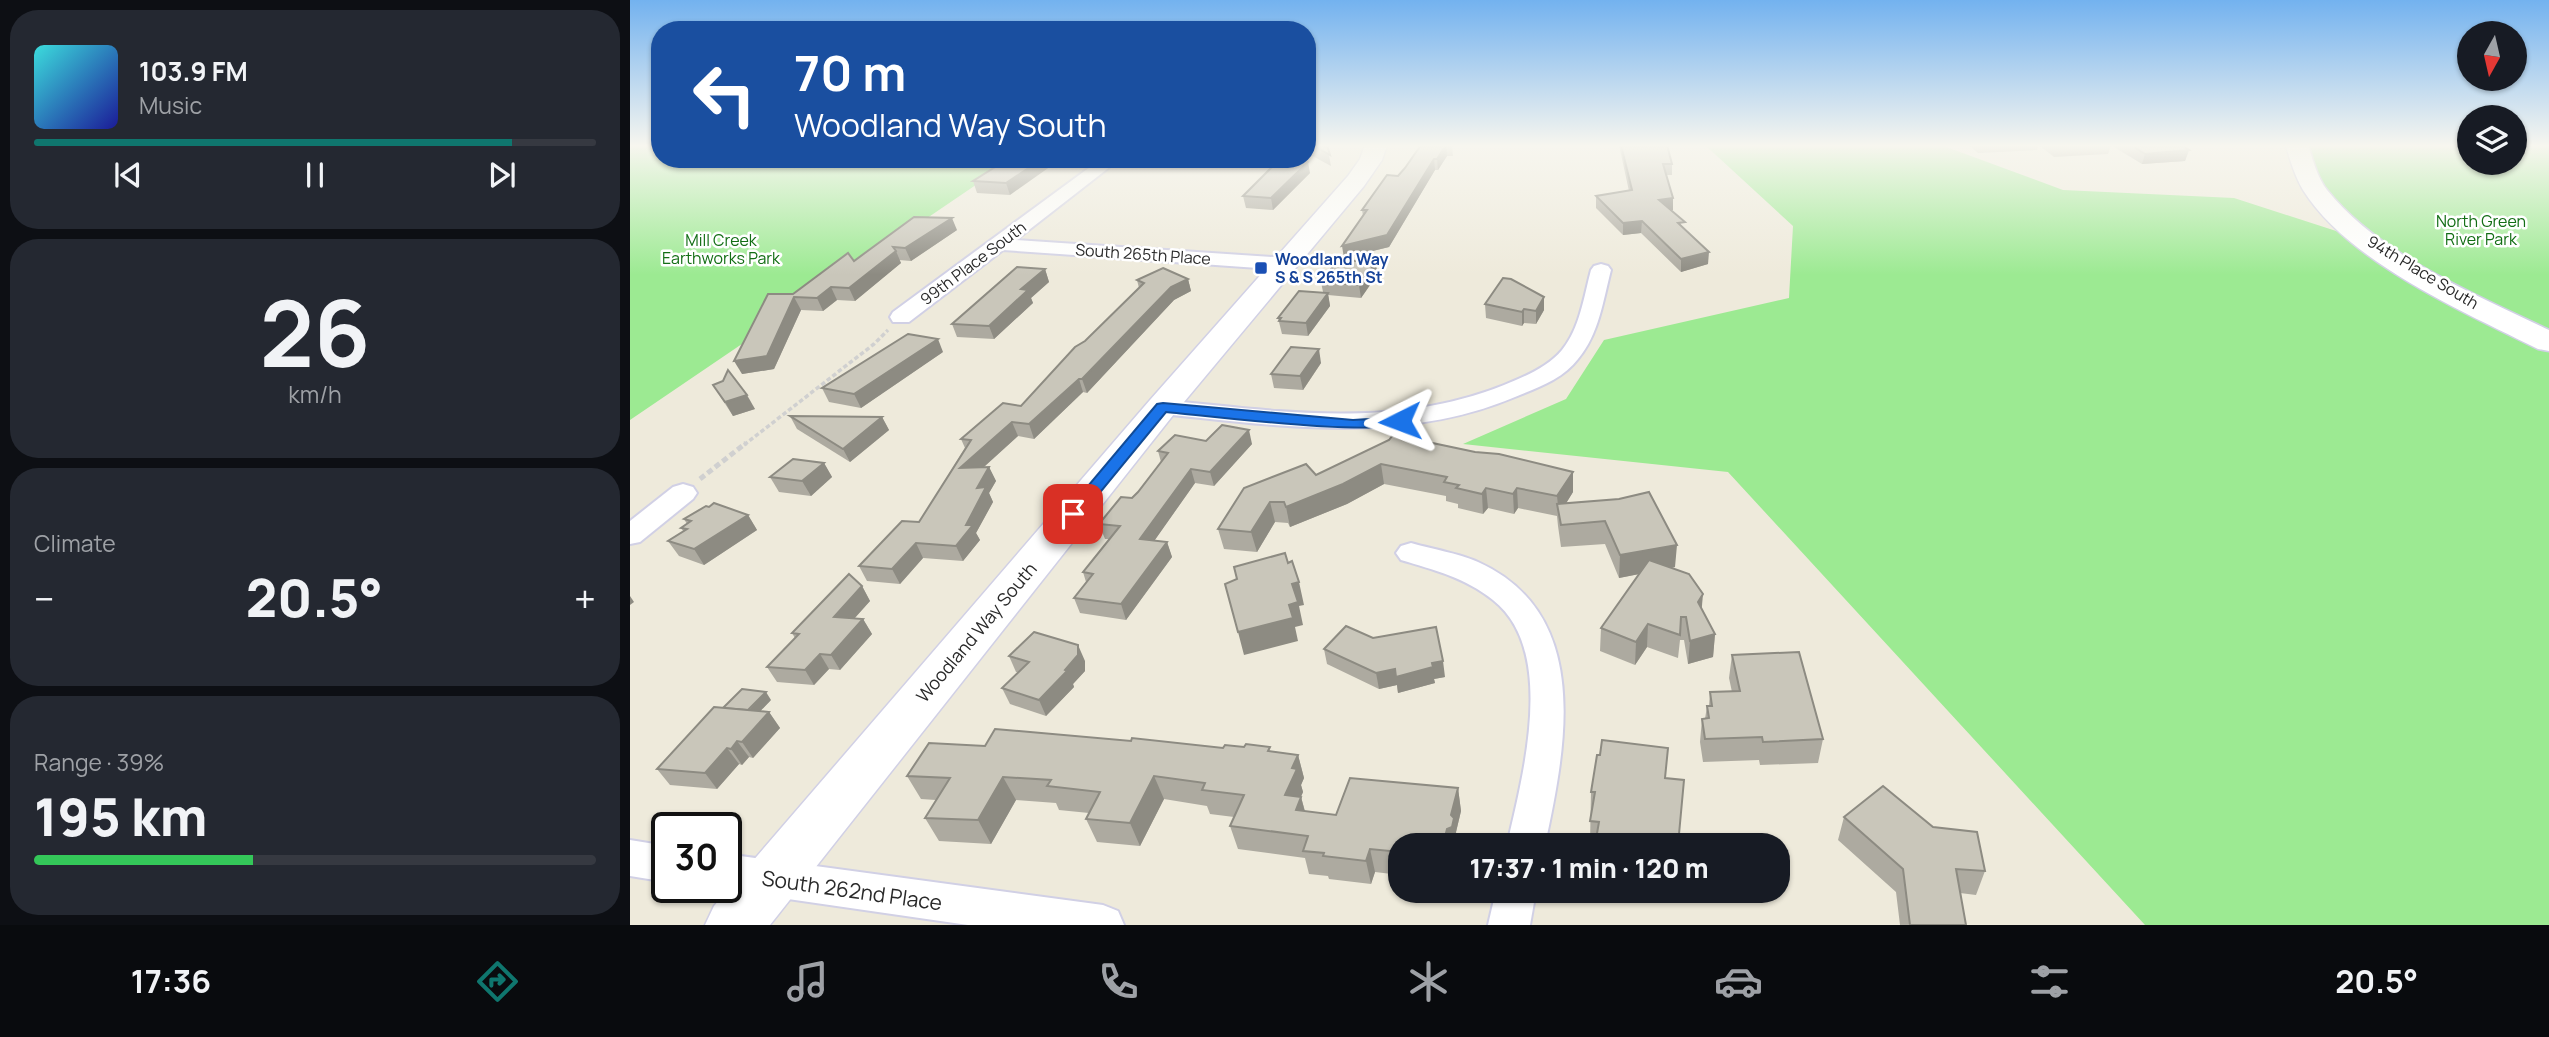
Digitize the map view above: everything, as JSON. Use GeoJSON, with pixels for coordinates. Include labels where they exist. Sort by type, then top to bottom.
{"type":"FeatureCollection","features":[{"type":"Feature","properties":{"kind":"street","name":"99th Place South"},"geometry":{"type":"LineString","coordinates":[[901,317],[1073,188]]}},
{"type":"Feature","properties":{"kind":"street","name":"Woodland Way South"},"geometry":{"type":"LineString","coordinates":[[734,925],[1163,407],[1349,188]]}},
{"type":"Feature","properties":{"kind":"street","name":"94th Place South"},"geometry":{"type":"LineString","coordinates":[[2314,188],[2357,232],[2436,283],[2549,342]]}},
{"type":"Feature","properties":{"kind":"street","name":"South 265th Place"},"geometry":{"type":"LineString","coordinates":[[998,244],[1287,264]]}},
{"type":"Feature","properties":{"kind":"street"},"geometry":{"type":"LineString","coordinates":[[1163,407],[1353,424],[1400,421],[1457,411],[1506,394],[1546,374],[1569,356],[1583,336],[1601,270]]}},
{"type":"Feature","properties":{"kind":"street"},"geometry":{"type":"LineString","coordinates":[[630,535],[683,493]]}},
{"type":"Feature","properties":{"kind":"street"},"geometry":{"type":"LineString","coordinates":[[1411,553],[1445,559],[1475,572],[1499,588],[1518,607],[1534,632],[1545,660],[1549,686],[1544,758],[1528,833]]}},
{"type":"Feature","properties":{"kind":"street"},"geometry":{"type":"LineString","coordinates":[[630,858],[651,861]]}},
{"type":"Feature","properties":{"kind":"street","name":"South 262nd Place"},"geometry":{"type":"LineString","coordinates":[[742,874],[1103,925]]}},
{"type":"Feature","properties":{"kind":"street"},"geometry":{"type":"LineString","coordinates":[[1509,925],[1514,903]]}},
{"type":"Feature","properties":{"kind":"path"},"geometry":{"type":"LineString","coordinates":[[683,493],[874,344],[901,317]]}},
{"type":"Feature","properties":{"kind":"green space","name":"Mill Creek Earthworks Park"},"geometry":{"type":"Polygon","coordinates":[[[630,188],[971,188],[630,420],[630,188]]]}},
{"type":"Feature","properties":{"kind":"green space","name":"North Green River Park"},"geometry":{"type":"Polygon","coordinates":[[[1752,188],[2058,188],[2234,198],[2367,241],[2337,215],[2322,188],[2549,188],[2549,925],[2145,925],[1728,472],[1463,444],[1566,399],[1604,340],[1789,298],[1793,226],[1752,188]]]}},
{"type":"Feature","properties":{"kind":"building"},"geometry":{"type":"Polygon","coordinates":[[[1251,188],[1281,188],[1271,198],[1243,196],[1251,188]]]}},
{"type":"Feature","properties":{"kind":"building"},"geometry":{"type":"Polygon","coordinates":[[[1378,188],[1416,188],[1387,235],[1342,246],[1367,210],[1362,210],[1378,188]]]}},
{"type":"Feature","properties":{"kind":"building"},"geometry":{"type":"Polygon","coordinates":[[[1670,188],[1673,198],[1659,200],[1685,222],[1678,223],[1709,252],[1681,259],[1642,221],[1623,223],[1596,196],[1632,190],[1670,188]]]}},
{"type":"Feature","properties":{"kind":"building"},"geometry":{"type":"Polygon","coordinates":[[[914,217],[952,218],[905,248],[893,247],[896,251],[849,288],[831,287],[817,298],[794,297],[767,356],[734,361],[768,294],[793,294],[848,253],[854,261],[914,217]]]}},
{"type":"Feature","properties":{"kind":"building"},"geometry":{"type":"Polygon","coordinates":[[[1338,260],[1376,262],[1359,285],[1321,282],[1338,260]]]}},
{"type":"Feature","properties":{"kind":"building"},"geometry":{"type":"Polygon","coordinates":[[[1017,267],[1045,269],[1021,289],[1028,290],[989,326],[952,324],[1017,267]]]}},
{"type":"Feature","properties":{"kind":"building"},"geometry":{"type":"Polygon","coordinates":[[[1163,268],[1188,279],[1171,287],[1082,379],[1029,424],[1012,422],[960,468],[989,467],[977,488],[986,487],[966,525],[973,525],[956,546],[916,543],[892,569],[859,566],[902,521],[919,522],[971,440],[961,439],[1003,403],[1021,406],[1075,347],[1085,341],[1144,283],[1137,280],[1163,268]]]}},
{"type":"Feature","properties":{"kind":"building"},"geometry":{"type":"Polygon","coordinates":[[[1503,278],[1511,279],[1544,297],[1536,311],[1524,309],[1522,312],[1485,304],[1503,278]]]}},
{"type":"Feature","properties":{"kind":"building"},"geometry":{"type":"Polygon","coordinates":[[[1299,291],[1328,293],[1306,323],[1279,321],[1281,318],[1278,318],[1299,291]]]}},
{"type":"Feature","properties":{"kind":"building"},"geometry":{"type":"Polygon","coordinates":[[[908,334],[938,339],[854,394],[822,388],[908,334]]]}},
{"type":"Feature","properties":{"kind":"building"},"geometry":{"type":"Polygon","coordinates":[[[1291,347],[1319,349],[1300,376],[1271,374],[1291,347]]]}},
{"type":"Feature","properties":{"kind":"building"},"geometry":{"type":"Polygon","coordinates":[[[728,370],[747,395],[725,402],[713,385],[723,381],[728,370]]]}},
{"type":"Feature","properties":{"kind":"building"},"geometry":{"type":"Polygon","coordinates":[[[790,416],[882,417],[843,449],[790,416]]]}},
{"type":"Feature","properties":{"kind":"building"},"geometry":{"type":"Polygon","coordinates":[[[1222,425],[1249,430],[1210,472],[1191,469],[1140,539],[1167,542],[1121,604],[1074,598],[1093,574],[1083,572],[1120,526],[1099,524],[1121,497],[1132,498],[1138,492],[1168,453],[1158,451],[1175,435],[1206,441],[1222,425]]]}},
{"type":"Feature","properties":{"kind":"building"},"geometry":{"type":"Polygon","coordinates":[[[1406,432],[1409,438],[1475,452],[1499,454],[1573,472],[1557,496],[1517,488],[1513,494],[1486,488],[1482,494],[1456,488],[1459,485],[1444,482],[1447,477],[1381,464],[1343,484],[1286,507],[1284,502],[1270,502],[1251,532],[1218,529],[1244,488],[1306,464],[1316,475],[1389,440],[1393,435],[1406,432]]]}},
{"type":"Feature","properties":{"kind":"building"},"geometry":{"type":"Polygon","coordinates":[[[793,459],[824,463],[802,481],[770,477],[793,459]]]}},
{"type":"Feature","properties":{"kind":"building"},"geometry":{"type":"Polygon","coordinates":[[[1649,492],[1677,545],[1620,555],[1605,521],[1561,525],[1557,504],[1619,499],[1649,492]]]}},
{"type":"Feature","properties":{"kind":"building"},"geometry":{"type":"Polygon","coordinates":[[[714,503],[748,515],[694,549],[668,541],[687,529],[681,528],[691,521],[684,519],[714,503]]]}},
{"type":"Feature","properties":{"kind":"building"},"geometry":{"type":"Polygon","coordinates":[[[1285,553],[1288,563],[1292,561],[1299,582],[1292,584],[1298,602],[1289,605],[1293,618],[1238,632],[1225,584],[1237,579],[1234,567],[1285,553]]]}},
{"type":"Feature","properties":{"kind":"building"},"geometry":{"type":"Polygon","coordinates":[[[1649,560],[1689,574],[1703,594],[1698,602],[1715,634],[1690,641],[1686,617],[1681,617],[1680,635],[1648,624],[1636,642],[1601,628],[1649,560]]]}},
{"type":"Feature","properties":{"kind":"building"},"geometry":{"type":"Polygon","coordinates":[[[849,574],[862,586],[834,617],[863,619],[831,655],[820,654],[805,670],[767,667],[799,634],[792,633],[849,574]]]}},
{"type":"Feature","properties":{"kind":"building"},"geometry":{"type":"Polygon","coordinates":[[[1346,626],[1373,638],[1436,627],[1443,661],[1432,663],[1433,667],[1396,677],[1395,669],[1376,673],[1324,649],[1346,626]]]}},
{"type":"Feature","properties":{"kind":"building"},"geometry":{"type":"Polygon","coordinates":[[[1034,632],[1078,645],[1078,655],[1065,670],[1067,671],[1039,700],[1002,688],[1029,662],[1009,656],[1034,632]]]}},
{"type":"Feature","properties":{"kind":"building"},"geometry":{"type":"Polygon","coordinates":[[[1799,652],[1823,739],[1763,742],[1762,737],[1705,739],[1702,719],[1709,718],[1707,706],[1712,706],[1710,692],[1740,691],[1732,655],[1799,652]]]}},
{"type":"Feature","properties":{"kind":"building"},"geometry":{"type":"Polygon","coordinates":[[[742,689],[766,692],[748,710],[723,708],[742,689]]]}},
{"type":"Feature","properties":{"kind":"building"},"geometry":{"type":"Polygon","coordinates":[[[714,707],[769,712],[742,742],[737,741],[731,749],[727,748],[705,773],[657,769],[714,707]]]}},
{"type":"Feature","properties":{"kind":"building"},"geometry":{"type":"Polygon","coordinates":[[[995,729],[1131,741],[1132,738],[1223,748],[1225,745],[1244,747],[1246,744],[1270,747],[1268,751],[1298,755],[1292,768],[1297,769],[1285,795],[1301,797],[1296,810],[1336,815],[1350,778],[1458,788],[1451,815],[1454,818],[1452,827],[1447,829],[1446,833],[1388,833],[1388,851],[1370,849],[1366,861],[1303,851],[1308,836],[1230,826],[1244,795],[1202,790],[1205,783],[1154,776],[1130,823],[1086,819],[1100,792],[1047,786],[1051,780],[1003,777],[978,820],[925,818],[950,778],[907,776],[929,743],[985,746],[995,729]]]}},
{"type":"Feature","properties":{"kind":"building"},"geometry":{"type":"Polygon","coordinates":[[[1602,740],[1668,748],[1665,778],[1684,780],[1679,833],[1597,833],[1599,822],[1590,821],[1595,792],[1591,792],[1597,755],[1600,755],[1602,740]]]}},
{"type":"Feature","properties":{"kind":"building"},"geometry":{"type":"Polygon","coordinates":[[[1883,786],[1933,827],[1977,832],[1985,871],[1956,869],[1966,925],[1910,925],[1903,869],[1844,817],[1883,786]]]}},
{"type":"Feature","properties":{"kind":"place","name":"Woodland Way S & S 265th St"},"geometry":{"type":"Point","coordinates":[1261,268]}},
{"type":"Feature","properties":{"kind":"route"},"geometry":{"type":"LineString","coordinates":[[1073,514],[1163,407],[1353,424],[1400,421]]}}]}
